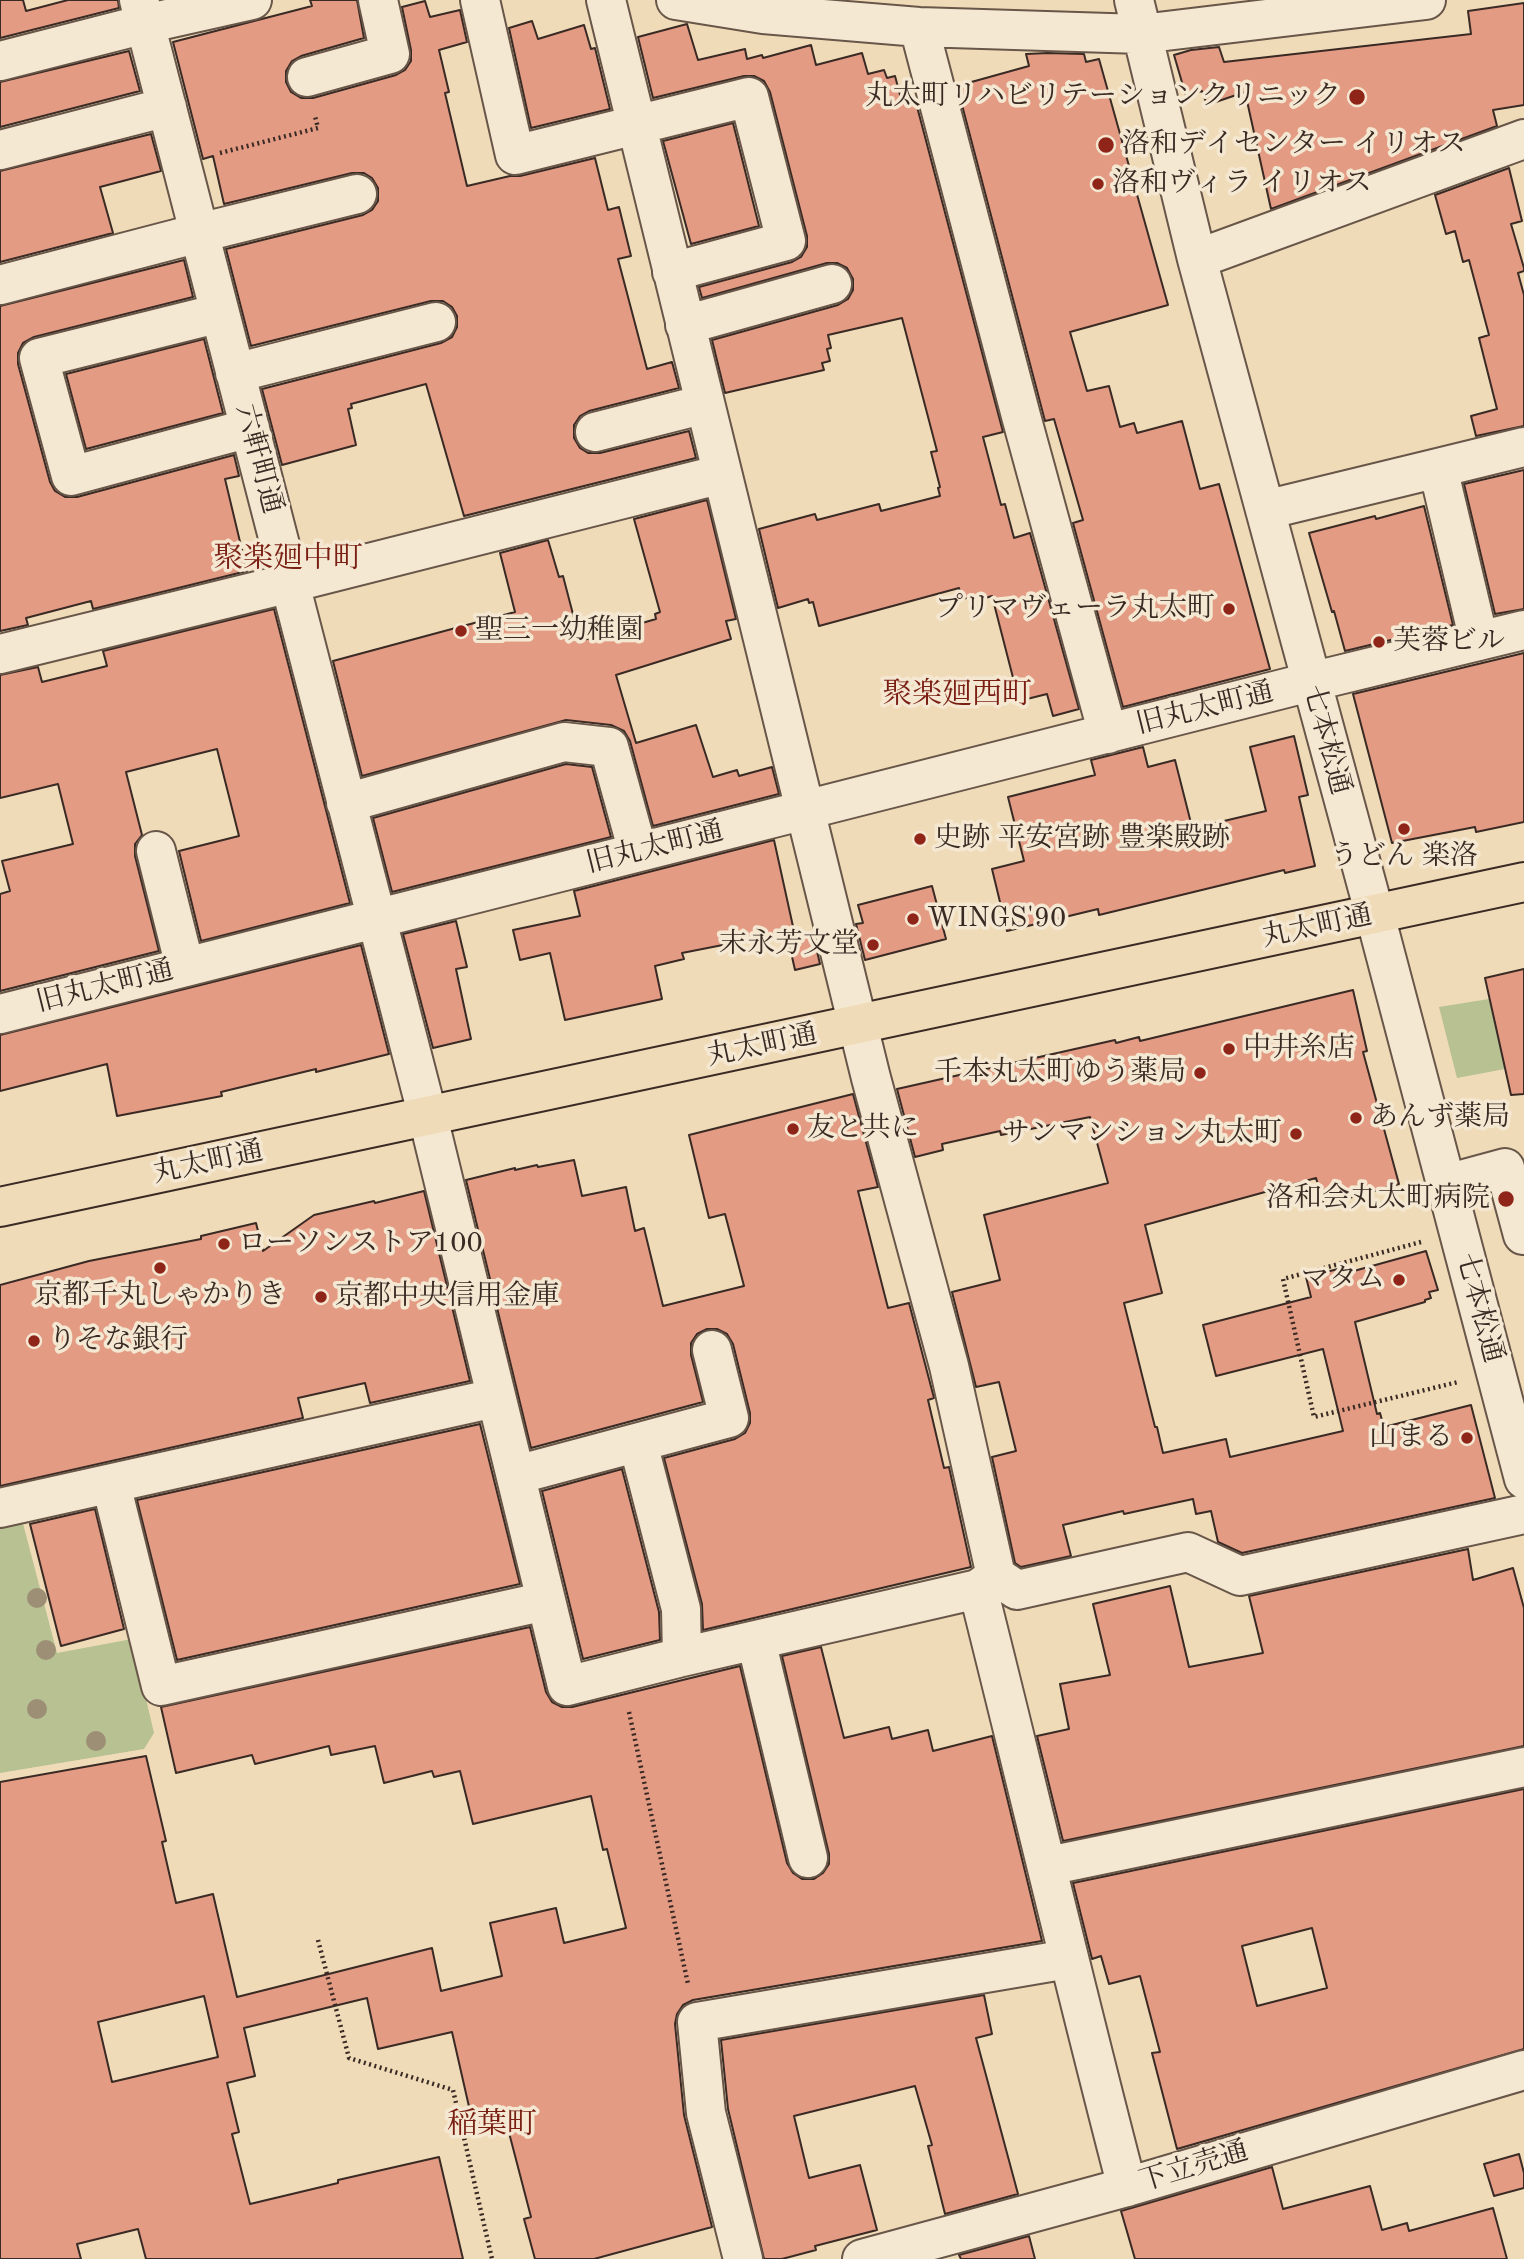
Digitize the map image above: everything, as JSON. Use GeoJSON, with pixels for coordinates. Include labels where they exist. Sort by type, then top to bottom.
{"type":"FeatureCollection","features":[{"type":"Feature","properties":{"kind":"main road","name":"丸太町通"},"geometry":{"type":"LineString","coordinates":[[0,1207],[1524,882]]}},
{"type":"Feature","properties":{"kind":"street"},"geometry":{"type":"LineString","coordinates":[[0,61],[142,12],[252,0]]}},
{"type":"Feature","properties":{"kind":"street"},"geometry":{"type":"LineString","coordinates":[[307,77],[390,54],[378,0]]}},
{"type":"Feature","properties":{"kind":"street"},"geometry":{"type":"LineString","coordinates":[[480,0],[515,155],[749,97],[786,241],[673,272]]}},
{"type":"Feature","properties":{"kind":"street"},"geometry":{"type":"LineString","coordinates":[[606,0],[858,1026],[949,1366],[987,1583],[1068,1959],[1127,2187]]}},
{"type":"Feature","properties":{"kind":"street"},"geometry":{"type":"LineString","coordinates":[[676,0],[763,14],[919,27],[1426,0]]}},
{"type":"Feature","properties":{"kind":"street","name":"六軒町通"},"geometry":{"type":"LineString","coordinates":[[142,12],[428,1117],[567,1686],[620,1673]]}},
{"type":"Feature","properties":{"kind":"street","name":"七本松通"},"geometry":{"type":"LineString","coordinates":[[1137,17],[1197,259],[1524,1479]]}},
{"type":"Feature","properties":{"kind":"street"},"geometry":{"type":"LineString","coordinates":[[919,27],[1024,430],[1108,734]]}},
{"type":"Feature","properties":{"kind":"street"},"geometry":{"type":"LineString","coordinates":[[0,150],[167,107]]}},
{"type":"Feature","properties":{"kind":"street"},"geometry":{"type":"LineString","coordinates":[[1197,259],[1521,150]]}},
{"type":"Feature","properties":{"kind":"street"},"geometry":{"type":"LineString","coordinates":[[0,285],[357,194]]}},
{"type":"Feature","properties":{"kind":"street"},"geometry":{"type":"LineString","coordinates":[[685,325],[832,284]]}},
{"type":"Feature","properties":{"kind":"street"},"geometry":{"type":"LineString","coordinates":[[220,313],[39,358],[71,476],[250,428]]}},
{"type":"Feature","properties":{"kind":"street"},"geometry":{"type":"LineString","coordinates":[[235,373],[436,322]]}},
{"type":"Feature","properties":{"kind":"street"},"geometry":{"type":"LineString","coordinates":[[595,432],[705,404]]}},
{"type":"Feature","properties":{"kind":"street"},"geometry":{"type":"LineString","coordinates":[[1265,510],[1524,447]]}},
{"type":"Feature","properties":{"kind":"street"},"geometry":{"type":"LineString","coordinates":[[1438,468],[1479,641]]}},
{"type":"Feature","properties":{"kind":"street"},"geometry":{"type":"LineString","coordinates":[[0,654],[722,474]]}},
{"type":"Feature","properties":{"kind":"street","name":"旧丸太町通"},"geometry":{"type":"LineString","coordinates":[[0,1014],[1524,630]]}},
{"type":"Feature","properties":{"kind":"street"},"geometry":{"type":"LineString","coordinates":[[346,803],[564,741],[609,747],[638,852]]}},
{"type":"Feature","properties":{"kind":"street"},"geometry":{"type":"LineString","coordinates":[[156,851],[185,967]]}},
{"type":"Feature","properties":{"kind":"street"},"geometry":{"type":"LineString","coordinates":[[1446,1184],[1505,1168],[1522,1235]]}},
{"type":"Feature","properties":{"kind":"street"},"geometry":{"type":"LineString","coordinates":[[516,1475],[729,1418],[712,1350]]}},
{"type":"Feature","properties":{"kind":"street"},"geometry":{"type":"LineString","coordinates":[[0,1508],[495,1398]]}},
{"type":"Feature","properties":{"kind":"street"},"geometry":{"type":"LineString","coordinates":[[638,1443],[681,1609],[682,1657]]}},
{"type":"Feature","properties":{"kind":"street"},"geometry":{"type":"LineString","coordinates":[[111,1484],[161,1686],[546,1601]]}},
{"type":"Feature","properties":{"kind":"street"},"geometry":{"type":"LineString","coordinates":[[620,1673],[987,1583],[1017,1590],[1188,1552],[1240,1576],[1524,1514]]}},
{"type":"Feature","properties":{"kind":"street"},"geometry":{"type":"LineString","coordinates":[[756,1640],[808,1858]]}},
{"type":"Feature","properties":{"kind":"street"},"geometry":{"type":"LineString","coordinates":[[1048,1866],[1524,1767]]}},
{"type":"Feature","properties":{"kind":"street"},"geometry":{"type":"LineString","coordinates":[[743,2259],[706,2113],[697,2022],[1068,1959]]}},
{"type":"Feature","properties":{"kind":"street","name":"下立売通"},"geometry":{"type":"LineString","coordinates":[[862,2259],[1127,2187],[1524,2070]]}},
{"type":"Feature","properties":{"kind":"path"},"geometry":{"type":"LineString","coordinates":[[181,163],[318,128],[307,77]]}},
{"type":"Feature","properties":{"kind":"path"},"geometry":{"type":"LineString","coordinates":[[1423,1242],[1283,1279],[1314,1417],[1459,1382]]}},
{"type":"Feature","properties":{"kind":"path"},"geometry":{"type":"LineString","coordinates":[[620,1673],[697,2022]]}},
{"type":"Feature","properties":{"kind":"path"},"geometry":{"type":"LineString","coordinates":[[318,1940],[349,2058],[453,2090],[492,2259]]}},
{"type":"Feature","properties":{"kind":"green space"},"geometry":{"type":"Polygon","coordinates":[[[1489,999],[1505,1069],[1457,1078],[1439,1007],[1489,999]]]}},
{"type":"Feature","properties":{"kind":"green space"},"geometry":{"type":"Polygon","coordinates":[[[21,1516],[57,1653],[132,1639],[154,1733],[144,1749],[0,1773],[0,1520],[21,1516]]]}},
{"type":"Feature","properties":{"kind":"building"},"geometry":{"type":"Polygon","coordinates":[[[0,0],[23,0],[26,11],[68,0],[118,0],[119,8],[0,38],[0,0]]]}},
{"type":"Feature","properties":{"kind":"building"},"geometry":{"type":"Polygon","coordinates":[[[310,0],[357,0],[364,38],[292,61],[286,71],[286,82],[291,92],[301,98],[313,98],[396,75],[405,70],[411,61],[411,50],[402,7],[425,1],[430,17],[460,10],[467,42],[439,50],[449,92],[445,93],[467,186],[595,158],[608,210],[619,207],[631,256],[618,259],[647,369],[672,362],[679,388],[589,411],[580,416],[574,425],[574,438],[580,448],[588,453],[600,453],[689,431],[696,458],[464,516],[426,384],[351,404],[352,408],[348,409],[356,445],[282,465],[262,389],[441,343],[452,337],[457,327],[457,316],[452,307],[443,301],[431,301],[251,346],[226,249],[363,215],[372,210],[378,201],[378,188],[372,178],[364,173],[352,173],[224,204],[213,156],[203,159],[173,42],[312,6],[310,0]]]}},
{"type":"Feature","properties":{"kind":"building","name":"丸太町リハビリテーションクリニック"},"geometry":{"type":"Polygon","coordinates":[[[1524,3],[1524,105],[1493,110],[1497,126],[1271,209],[1245,92],[1207,105],[1202,91],[1186,96],[1174,55],[1219,47],[1224,62],[1471,34],[1468,11],[1524,3]]]}},
{"type":"Feature","properties":{"kind":"building"},"geometry":{"type":"Polygon","coordinates":[[[532,21],[538,39],[584,25],[591,49],[595,48],[610,109],[531,128],[509,28],[532,21]]]}},
{"type":"Feature","properties":{"kind":"building"},"geometry":{"type":"Polygon","coordinates":[[[687,24],[698,60],[745,49],[747,59],[762,55],[763,58],[811,45],[816,65],[862,53],[868,74],[884,70],[887,78],[895,76],[902,102],[915,99],[1003,432],[983,437],[1001,505],[1005,504],[1014,538],[1030,533],[1079,709],[1053,716],[1047,694],[1019,701],[992,596],[985,598],[984,594],[962,599],[959,588],[819,626],[813,602],[809,603],[808,599],[778,608],[759,529],[815,514],[817,520],[879,504],[881,511],[940,496],[931,452],[937,451],[902,318],[828,335],[830,361],[822,363],[824,370],[725,393],[712,340],[838,305],[848,299],[853,290],[853,279],[847,268],[837,263],[827,263],[702,298],[699,287],[792,262],[801,257],[807,247],[807,236],[770,92],[764,81],[754,76],[744,76],[653,98],[638,37],[687,24]]]}},
{"type":"Feature","properties":{"kind":"building"},"geometry":{"type":"Polygon","coordinates":[[[129,51],[140,91],[0,127],[0,82],[129,51]]]}},
{"type":"Feature","properties":{"kind":"building"},"geometry":{"type":"Polygon","coordinates":[[[1026,54],[1084,54],[1086,62],[1099,59],[1168,305],[1070,332],[1087,391],[1109,386],[1120,427],[1134,423],[1137,433],[1182,421],[1200,489],[1219,484],[1270,669],[1123,707],[1073,523],[1083,520],[1054,419],[1045,421],[957,86],[1029,66],[1026,54]]]}},
{"type":"Feature","properties":{"kind":"building"},"geometry":{"type":"Polygon","coordinates":[[[733,123],[759,226],[691,244],[663,141],[733,123]]]}},
{"type":"Feature","properties":{"kind":"building"},"geometry":{"type":"Polygon","coordinates":[[[151,134],[161,171],[100,187],[113,233],[0,262],[0,171],[151,134]]]}},
{"type":"Feature","properties":{"kind":"building"},"geometry":{"type":"Polygon","coordinates":[[[1509,168],[1522,221],[1511,224],[1524,268],[1524,271],[1518,273],[1524,295],[1524,426],[1476,436],[1471,416],[1497,409],[1479,338],[1489,335],[1469,260],[1463,262],[1455,231],[1446,234],[1435,195],[1509,168]]]}},
{"type":"Feature","properties":{"kind":"building"},"geometry":{"type":"Polygon","coordinates":[[[184,260],[193,297],[34,337],[23,343],[18,353],[18,364],[50,482],[55,491],[65,497],[77,497],[234,455],[239,476],[225,479],[247,571],[93,609],[91,601],[26,618],[28,625],[0,631],[0,306],[184,260]]]}},
{"type":"Feature","properties":{"kind":"building"},"geometry":{"type":"Polygon","coordinates":[[[204,339],[223,413],[86,449],[66,374],[204,339]]]}},
{"type":"Feature","properties":{"kind":"building"},"geometry":{"type":"Polygon","coordinates":[[[1524,470],[1524,609],[1495,614],[1464,484],[1524,470]]]}},
{"type":"Feature","properties":{"kind":"building"},"geometry":{"type":"Polygon","coordinates":[[[707,500],[736,619],[726,621],[731,639],[616,675],[636,743],[696,725],[713,777],[737,770],[739,776],[772,767],[779,794],[653,826],[630,741],[624,731],[611,725],[566,720],[362,776],[333,661],[515,612],[500,553],[548,540],[559,577],[563,576],[580,641],[656,619],[655,614],[660,612],[634,519],[707,500]]]}},
{"type":"Feature","properties":{"kind":"building"},"geometry":{"type":"Polygon","coordinates":[[[1424,506],[1453,625],[1345,651],[1309,533],[1424,506]]]}},
{"type":"Feature","properties":{"kind":"building"},"geometry":{"type":"Polygon","coordinates":[[[274,609],[350,903],[201,941],[179,851],[239,836],[217,749],[193,755],[126,772],[142,835],[135,844],[135,856],[159,951],[0,991],[0,894],[10,891],[2,861],[73,844],[58,784],[0,798],[0,675],[38,667],[42,682],[107,666],[103,651],[274,609]]]}},
{"type":"Feature","properties":{"kind":"building"},"geometry":{"type":"Polygon","coordinates":[[[1524,653],[1524,822],[1476,832],[1475,827],[1392,843],[1353,694],[1524,653]]]}},
{"type":"Feature","properties":{"kind":"building"},"geometry":{"type":"Polygon","coordinates":[[[1294,736],[1308,795],[1299,797],[1315,866],[1285,873],[1284,870],[1099,915],[1098,909],[1007,931],[992,869],[1024,861],[1008,797],[1095,775],[1091,760],[1143,747],[1148,767],[1175,760],[1192,827],[1207,825],[1266,811],[1250,747],[1294,736]]]}},
{"type":"Feature","properties":{"kind":"building"},"geometry":{"type":"Polygon","coordinates":[[[566,764],[592,767],[611,837],[392,892],[373,818],[566,764]]]}},
{"type":"Feature","properties":{"kind":"building"},"geometry":{"type":"Polygon","coordinates":[[[774,840],[794,931],[682,953],[684,959],[655,966],[662,999],[565,1020],[550,953],[520,960],[513,930],[580,916],[574,891],[774,840]]]}},
{"type":"Feature","properties":{"kind":"building","name":"WINGS'90"},"geometry":{"type":"Polygon","coordinates":[[[932,886],[946,939],[865,960],[856,924],[863,923],[858,905],[932,886]]]}},
{"type":"Feature","properties":{"kind":"building"},"geometry":{"type":"Polygon","coordinates":[[[456,921],[467,967],[456,969],[471,1039],[433,1048],[403,934],[456,921]]]}},
{"type":"Feature","properties":{"kind":"building"},"geometry":{"type":"Polygon","coordinates":[[[813,934],[820,964],[795,970],[788,939],[813,934]]]}},
{"type":"Feature","properties":{"kind":"building"},"geometry":{"type":"Polygon","coordinates":[[[361,945],[389,1054],[221,1092],[222,1096],[117,1116],[107,1064],[0,1091],[0,1035],[361,945]]]}},
{"type":"Feature","properties":{"kind":"building"},"geometry":{"type":"Polygon","coordinates":[[[1524,969],[1524,1094],[1511,1095],[1485,978],[1524,969]]]}},
{"type":"Feature","properties":{"kind":"building"},"geometry":{"type":"Polygon","coordinates":[[[1353,990],[1367,1051],[1363,1052],[1399,1184],[1324,1205],[1316,1178],[1145,1225],[1162,1293],[1124,1303],[1155,1427],[1163,1453],[1226,1439],[1230,1457],[1343,1431],[1323,1349],[1216,1376],[1203,1325],[1311,1297],[1306,1277],[1342,1268],[1343,1274],[1426,1251],[1438,1290],[1429,1292],[1431,1298],[1355,1322],[1377,1414],[1380,1413],[1384,1427],[1471,1405],[1495,1498],[1242,1553],[1218,1542],[1211,1511],[1196,1514],[1193,1499],[1063,1525],[1071,1556],[1021,1567],[1015,1563],[992,1457],[1016,1451],[999,1382],[976,1387],[952,1292],[1000,1280],[984,1215],[1108,1183],[1090,1117],[1001,1135],[1000,1131],[942,1144],[943,1150],[915,1157],[897,1089],[1115,1040],[1116,1043],[1139,1037],[1140,1041],[1353,990]]]}},
{"type":"Feature","properties":{"kind":"building"},"geometry":{"type":"Polygon","coordinates":[[[853,1094],[878,1187],[858,1191],[888,1308],[909,1303],[934,1398],[928,1400],[944,1468],[949,1467],[971,1567],[703,1630],[702,1604],[664,1458],[735,1439],[745,1433],[750,1423],[750,1413],[733,1344],[727,1334],[717,1329],[707,1329],[697,1334],[691,1343],[691,1355],[703,1402],[531,1448],[466,1180],[515,1168],[574,1160],[582,1196],[626,1187],[635,1231],[644,1228],[663,1306],[744,1286],[725,1214],[709,1218],[689,1135],[853,1094]]]}},
{"type":"Feature","properties":{"kind":"building"},"geometry":{"type":"Polygon","coordinates":[[[424,1191],[470,1381],[370,1403],[365,1383],[298,1398],[303,1418],[0,1486],[0,1285],[89,1261],[201,1239],[201,1236],[256,1223],[263,1251],[314,1215],[424,1191]]]}},
{"type":"Feature","properties":{"kind":"building"},"geometry":{"type":"Polygon","coordinates":[[[480,1424],[520,1584],[177,1660],[137,1500],[480,1424]]]}},
{"type":"Feature","properties":{"kind":"building"},"geometry":{"type":"Polygon","coordinates":[[[622,1469],[659,1612],[660,1640],[583,1659],[542,1491],[622,1469]]]}},
{"type":"Feature","properties":{"kind":"building"},"geometry":{"type":"Polygon","coordinates":[[[95,1509],[124,1629],[61,1646],[30,1524],[95,1509]]]}},
{"type":"Feature","properties":{"kind":"building"},"geometry":{"type":"Polygon","coordinates":[[[1468,1549],[1473,1580],[1513,1568],[1524,1608],[1524,1746],[1063,1841],[1037,1736],[1069,1729],[1060,1684],[1110,1675],[1093,1604],[1170,1586],[1189,1667],[1263,1653],[1249,1596],[1468,1549]]]}},
{"type":"Feature","properties":{"kind":"building"},"geometry":{"type":"Polygon","coordinates":[[[530,1627],[546,1692],[552,1702],[562,1707],[572,1707],[740,1666],[787,1863],[793,1873],[802,1879],[814,1879],[823,1873],[829,1864],[829,1854],[782,1656],[821,1647],[844,1738],[889,1727],[892,1739],[928,1730],[933,1751],[992,1736],[1042,1941],[693,2000],[683,2005],[675,2024],[684,2115],[712,2227],[594,2259],[535,2259],[524,2219],[531,2217],[507,2125],[475,2133],[452,2032],[378,2049],[367,1998],[244,2028],[255,2076],[227,2083],[239,2132],[232,2134],[250,2204],[439,2157],[463,2259],[146,2259],[138,2229],[77,2244],[81,2259],[0,2259],[0,1782],[146,1756],[166,1841],[162,1842],[176,1903],[213,1894],[237,1997],[432,1948],[441,1991],[502,1976],[490,1923],[556,1908],[564,1943],[626,1928],[607,1849],[603,1850],[591,1796],[473,1824],[460,1771],[434,1777],[432,1771],[384,1783],[375,1746],[331,1755],[329,1746],[255,1764],[252,1755],[176,1773],[161,1707],[530,1627]],[[204,1996],[98,2022],[112,2082],[218,2057],[204,1996]]]}},
{"type":"Feature","properties":{"kind":"building"},"geometry":{"type":"Polygon","coordinates":[[[1524,1789],[1524,2049],[1177,2149],[1152,2053],[1160,2052],[1140,1976],[1109,1984],[1101,1956],[1092,1959],[1073,1883],[1524,1789]],[[1312,1928],[1242,1946],[1257,2006],[1327,1988],[1312,1928]]]}},
{"type":"Feature","properties":{"kind":"building"},"geometry":{"type":"Polygon","coordinates":[[[984,1995],[992,2034],[976,2038],[1018,2194],[945,2214],[928,2146],[932,2145],[915,2086],[794,2116],[809,2178],[860,2165],[877,2230],[815,2246],[816,2250],[782,2259],[764,2259],[728,2109],[721,2040],[984,1995]]]}},
{"type":"Feature","properties":{"kind":"building"},"geometry":{"type":"Polygon","coordinates":[[[1519,2154],[1524,2173],[1524,2188],[1494,2196],[1484,2164],[1519,2154]]]}},
{"type":"Feature","properties":{"kind":"building"},"geometry":{"type":"Polygon","coordinates":[[[1272,2167],[1283,2209],[1370,2186],[1382,2230],[1407,2223],[1409,2231],[1493,2208],[1507,2259],[1135,2259],[1121,2211],[1272,2167]]]}},
{"type":"Feature","properties":{"kind":"building"},"geometry":{"type":"Polygon","coordinates":[[[1029,2236],[1035,2259],[961,2259],[959,2255],[1029,2236]]]}},
{"type":"Feature","properties":{"kind":"place","name":"丸太町リハビリテーションクリニック"},"geometry":{"type":"Point","coordinates":[1357,97]}},
{"type":"Feature","properties":{"kind":"place","name":"洛和デイセンター イリオス"},"geometry":{"type":"Point","coordinates":[1106,145]}},
{"type":"Feature","properties":{"kind":"place","name":"洛和ヴィラ イリオス"},"geometry":{"type":"Point","coordinates":[1098,184]}},
{"type":"Feature","properties":{"kind":"place","name":"プリマヴェーラ丸太町"},"geometry":{"type":"Point","coordinates":[1229,609]}},
{"type":"Feature","properties":{"kind":"place","name":"聖三一幼稚園"},"geometry":{"type":"Point","coordinates":[461,631]}},
{"type":"Feature","properties":{"kind":"place","name":"芙蓉ビル"},"geometry":{"type":"Point","coordinates":[1379,642]}},
{"type":"Feature","properties":{"kind":"place","name":"うどん 楽洛"},"geometry":{"type":"Point","coordinates":[1404,829]}},
{"type":"Feature","properties":{"kind":"place","name":"史跡 平安宮跡 豊楽殿跡"},"geometry":{"type":"Point","coordinates":[920,839]}},
{"type":"Feature","properties":{"kind":"place","name":"WINGS'90"},"geometry":{"type":"Point","coordinates":[913,919]}},
{"type":"Feature","properties":{"kind":"place","name":"末永芳文堂"},"geometry":{"type":"Point","coordinates":[873,945]}},
{"type":"Feature","properties":{"kind":"place","name":"中井糸店"},"geometry":{"type":"Point","coordinates":[1229,1049]}},
{"type":"Feature","properties":{"kind":"place","name":"千本丸太町ゆう薬局"},"geometry":{"type":"Point","coordinates":[1200,1073]}},
{"type":"Feature","properties":{"kind":"place","name":"あんず薬局"},"geometry":{"type":"Point","coordinates":[1356,1118]}},
{"type":"Feature","properties":{"kind":"place","name":"友と共に"},"geometry":{"type":"Point","coordinates":[793,1129]}},
{"type":"Feature","properties":{"kind":"place","name":"サンマンション丸太町"},"geometry":{"type":"Point","coordinates":[1296,1134]}},
{"type":"Feature","properties":{"kind":"place","name":"洛和会丸太町病院"},"geometry":{"type":"Point","coordinates":[1506,1199]}},
{"type":"Feature","properties":{"kind":"place","name":"ローソンストア100"},"geometry":{"type":"Point","coordinates":[224,1244]}},
{"type":"Feature","properties":{"kind":"place","name":"京都千丸しゃかりき"},"geometry":{"type":"Point","coordinates":[160,1268]}},
{"type":"Feature","properties":{"kind":"place","name":"マタム"},"geometry":{"type":"Point","coordinates":[1399,1280]}},
{"type":"Feature","properties":{"kind":"place","name":"京都中央信用金庫"},"geometry":{"type":"Point","coordinates":[321,1297]}},
{"type":"Feature","properties":{"kind":"place","name":"りそな銀行"},"geometry":{"type":"Point","coordinates":[34,1341]}},
{"type":"Feature","properties":{"kind":"place","name":"山まる"},"geometry":{"type":"Point","coordinates":[1467,1438]}},
{"type":"Feature","properties":{"kind":"district","name":"聚楽廻中町"},"geometry":{"type":"Point","coordinates":[288,559]}},
{"type":"Feature","properties":{"kind":"district","name":"聚楽廻西町"},"geometry":{"type":"Point","coordinates":[957,695]}},
{"type":"Feature","properties":{"kind":"district","name":"稲葉町"},"geometry":{"type":"Point","coordinates":[492,2125]}}]}
